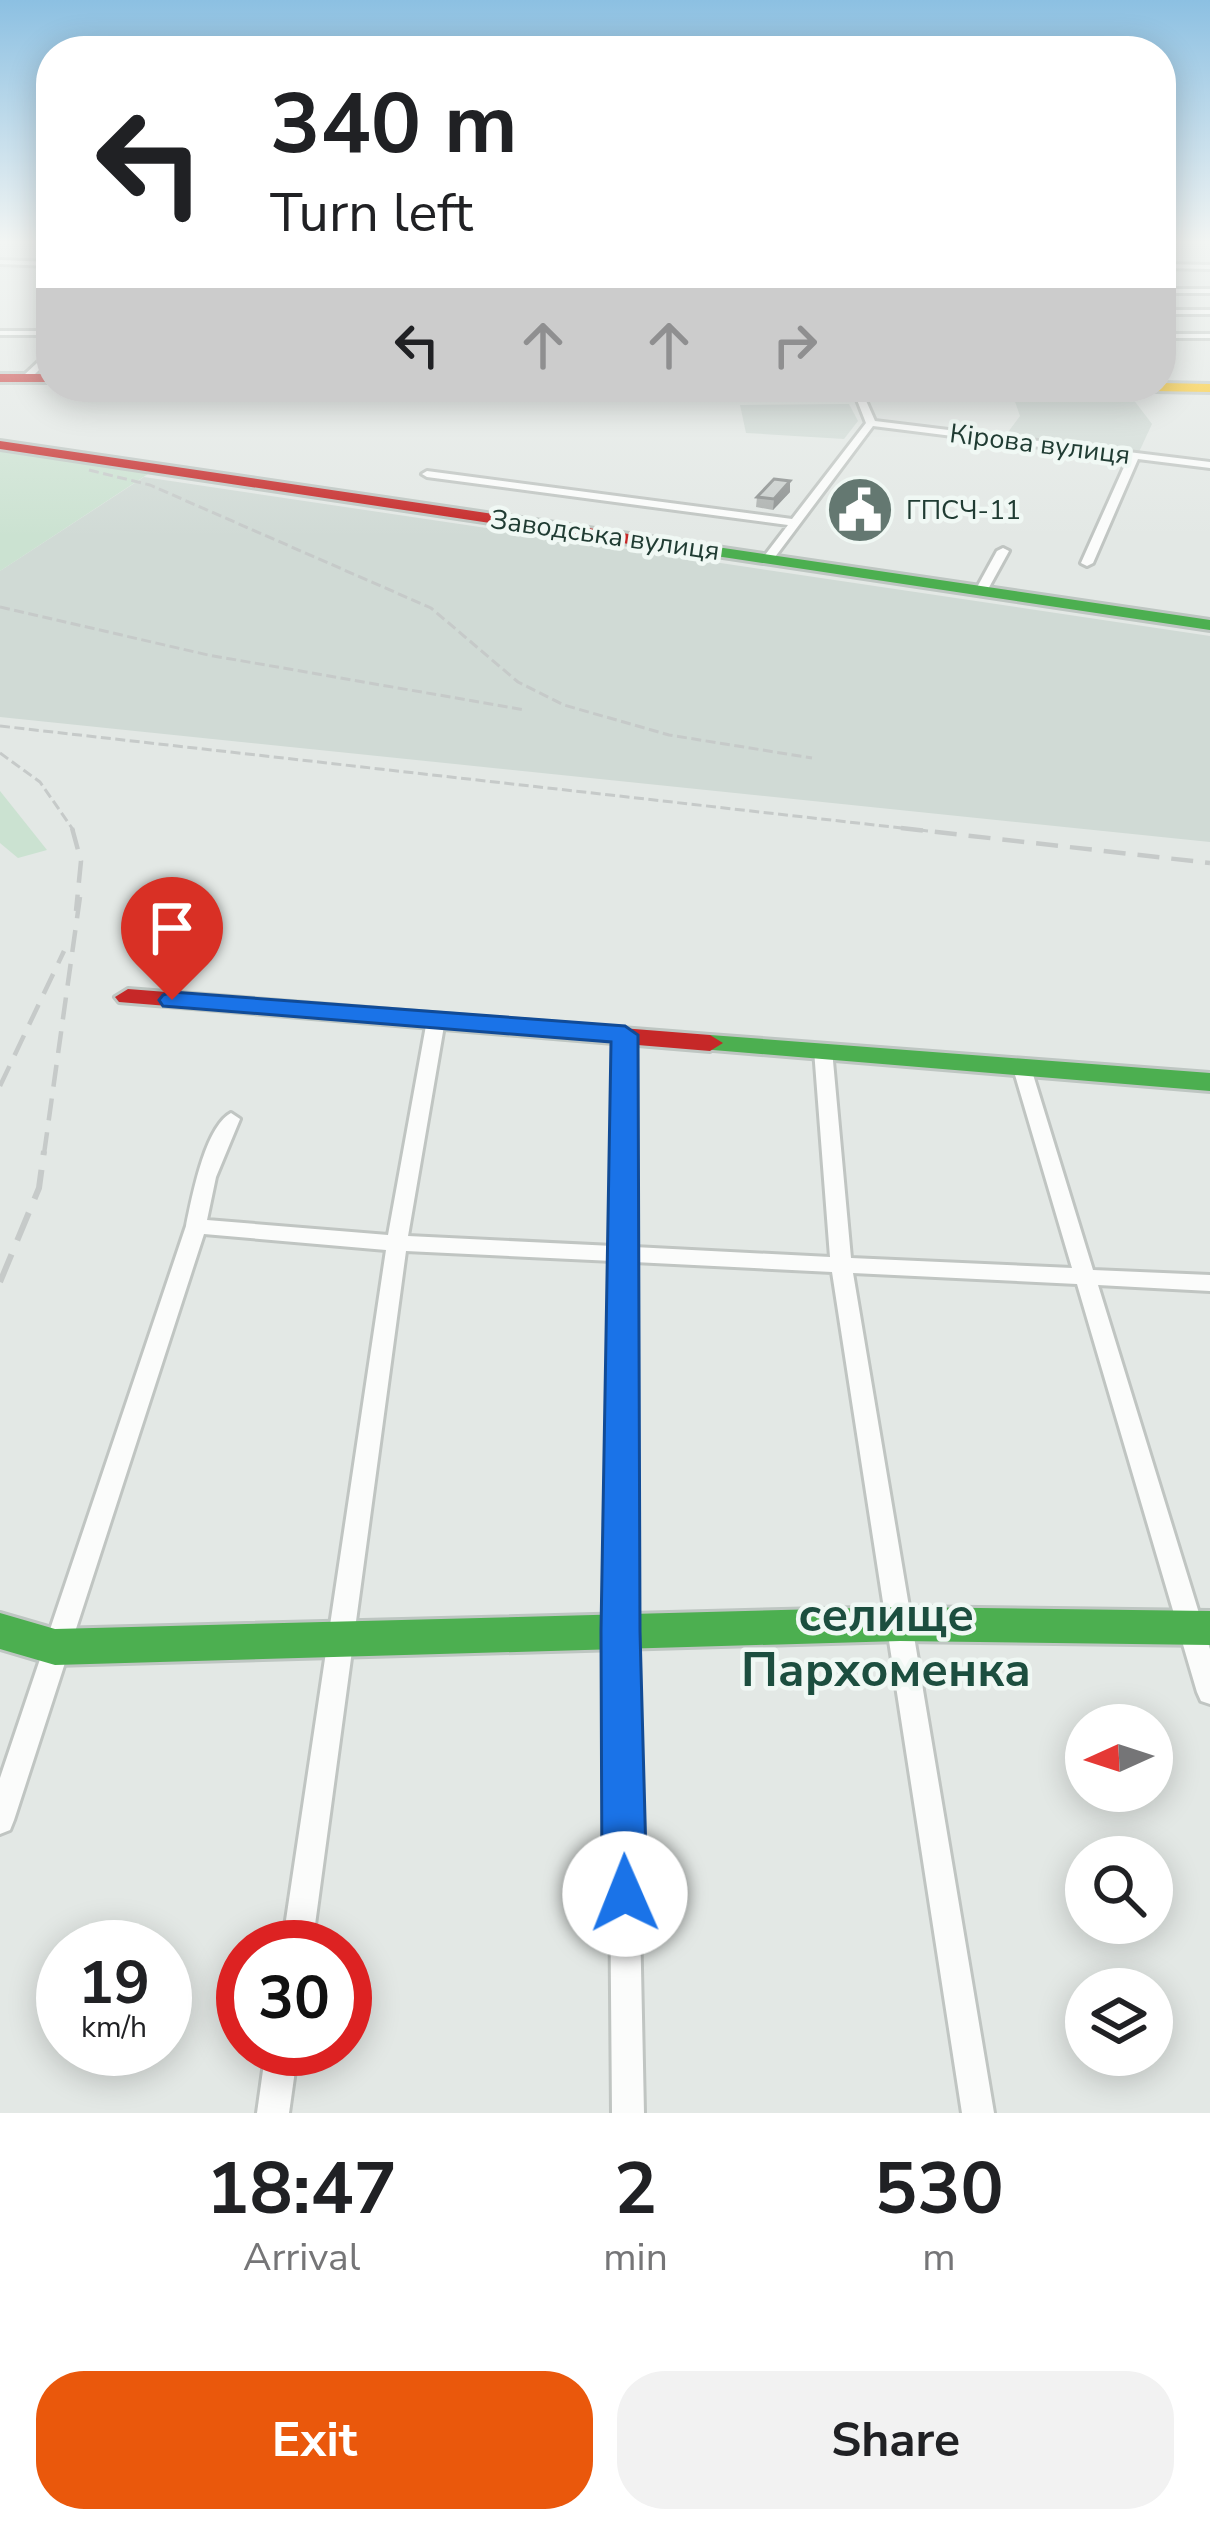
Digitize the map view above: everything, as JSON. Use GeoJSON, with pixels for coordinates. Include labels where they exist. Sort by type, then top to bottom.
{"type":"FeatureCollection","features":[{"type":"Feature","properties":{"kind":"main road"},"geometry":{"type":"LineString","coordinates":[[1176,387],[1210,388]]}},
{"type":"Feature","properties":{"kind":"main road","name":"Заводська вулиця"},"geometry":{"type":"LineString","coordinates":[[0,445],[1210,625]]}},
{"type":"Feature","properties":{"kind":"main road"},"geometry":{"type":"LineString","coordinates":[[128,997],[1210,1082]]}},
{"type":"Feature","properties":{"kind":"main road"},"geometry":{"type":"LineString","coordinates":[[0,1630],[55,1647],[900,1624],[1200,1628]]}},
{"type":"Feature","properties":{"kind":"street"},"geometry":{"type":"LineString","coordinates":[[768,559],[871,423],[862,402]]}},
{"type":"Feature","properties":{"kind":"street","name":"Кірова вулиця"},"geometry":{"type":"LineString","coordinates":[[871,423],[1210,465]]}},
{"type":"Feature","properties":{"kind":"street"},"geometry":{"type":"LineString","coordinates":[[1088,563],[1134,456]]}},
{"type":"Feature","properties":{"kind":"street"},"geometry":{"type":"LineString","coordinates":[[427,474],[795,524]]}},
{"type":"Feature","properties":{"kind":"street"},"geometry":{"type":"LineString","coordinates":[[981,591],[1003,551]]}},
{"type":"Feature","properties":{"kind":"street"},"geometry":{"type":"LineString","coordinates":[[301,1920],[397,1242],[436,1020]]}},
{"type":"Feature","properties":{"kind":"street"},"geometry":{"type":"LineString","coordinates":[[625,1035],[621,1631],[628,2113]]}},
{"type":"Feature","properties":{"kind":"street"},"geometry":{"type":"LineString","coordinates":[[823,1050],[841,1261],[978,2113]]}},
{"type":"Feature","properties":{"kind":"street"},"geometry":{"type":"LineString","coordinates":[[1022,1068],[1083,1275],[1200,1628],[1210,1692]]}},
{"type":"Feature","properties":{"kind":"street"},"geometry":{"type":"LineString","coordinates":[[0,1820],[196,1226],[206,1177],[231,1119]]}},
{"type":"Feature","properties":{"kind":"street"},"geometry":{"type":"LineString","coordinates":[[196,1226],[397,1242],[1210,1283]]}},
{"type":"Feature","properties":{"kind":"street"},"geometry":{"type":"LineString","coordinates":[[273,2113],[278,2076]]}},
{"type":"Feature","properties":{"kind":"shaded area"},"geometry":{"type":"Polygon","coordinates":[[[1015,402],[1135,402],[1152,424],[1139,452],[1005,436],[1020,416],[1015,402]]]}},
{"type":"Feature","properties":{"kind":"shaded area"},"geometry":{"type":"Polygon","coordinates":[[[849,404],[858,421],[844,439],[746,433],[740,405],[849,404]]]}},
{"type":"Feature","properties":{"kind":"shaded area"},"geometry":{"type":"Polygon","coordinates":[[[144,477],[1210,636],[1210,842],[0,717],[0,571],[144,477]]]}},
{"type":"Feature","properties":{"kind":"green space"},"geometry":{"type":"Polygon","coordinates":[[[0,450],[151,472],[0,571],[0,450]]]}},
{"type":"Feature","properties":{"kind":"green space"},"geometry":{"type":"Polygon","coordinates":[[[0,791],[47,850],[18,858],[0,843],[0,791]]]}},
{"type":"Feature","properties":{"kind":"building"},"geometry":{"type":"Polygon","coordinates":[[[774,479],[790,481],[774,499],[757,497],[774,479]]]}},
{"type":"Feature","properties":{"kind":"railway"},"geometry":{"type":"LineString","coordinates":[[89,470],[150,485],[431,608],[518,682],[564,705],[669,735],[812,758]]}},
{"type":"Feature","properties":{"kind":"railway"},"geometry":{"type":"LineString","coordinates":[[0,607],[208,655],[525,710]]}},
{"type":"Feature","properties":{"kind":"railway"},"geometry":{"type":"LineString","coordinates":[[0,726],[928,831]]}},
{"type":"Feature","properties":{"kind":"railway"},"geometry":{"type":"LineString","coordinates":[[0,753],[40,782],[72,828]]}},
{"type":"Feature","properties":{"kind":"railway"},"geometry":{"type":"LineString","coordinates":[[72,828],[81,861],[76,911]]}},
{"type":"Feature","properties":{"kind":"railway"},"geometry":{"type":"LineString","coordinates":[[901,828],[1210,863]]}},
{"type":"Feature","properties":{"kind":"railway"},"geometry":{"type":"LineString","coordinates":[[44,1154],[80,897]]}},
{"type":"Feature","properties":{"kind":"railway"},"geometry":{"type":"LineString","coordinates":[[0,1086],[64,951]]}},
{"type":"Feature","properties":{"kind":"railway"},"geometry":{"type":"LineString","coordinates":[[0,1282],[39,1188],[44,1151]]}},
{"type":"Feature","properties":{"kind":"traffic: fast"},"geometry":{"type":"LineString","coordinates":[[649,542],[1210,625]]}},
{"type":"Feature","properties":{"kind":"traffic: fast"},"geometry":{"type":"LineString","coordinates":[[710,1043],[1210,1082]]}},
{"type":"Feature","properties":{"kind":"traffic: fast"},"geometry":{"type":"LineString","coordinates":[[0,1631],[55,1647],[900,1624],[1210,1628]]}},
{"type":"Feature","properties":{"kind":"traffic: slow"},"geometry":{"type":"LineString","coordinates":[[1176,387],[1210,388]]}},
{"type":"Feature","properties":{"kind":"traffic: jam"},"geometry":{"type":"LineString","coordinates":[[0,378],[36,378]]}},
{"type":"Feature","properties":{"kind":"traffic: jam"},"geometry":{"type":"LineString","coordinates":[[0,445],[649,542]]}},
{"type":"Feature","properties":{"kind":"traffic: jam"},"geometry":{"type":"LineString","coordinates":[[128,997],[710,1043]]}},
{"type":"Feature","properties":{"kind":"place","name":"ГПСЧ-11"},"geometry":{"type":"Point","coordinates":[860,510]}},
{"type":"Feature","properties":{"kind":"district","name":"селище Пархоменка"},"geometry":{"type":"Point","coordinates":[886,1642]}},
{"type":"Feature","properties":{"kind":"route"},"geometry":{"type":"LineString","coordinates":[[172,1000],[625,1035],[621,1631],[625,1894]]}}]}
